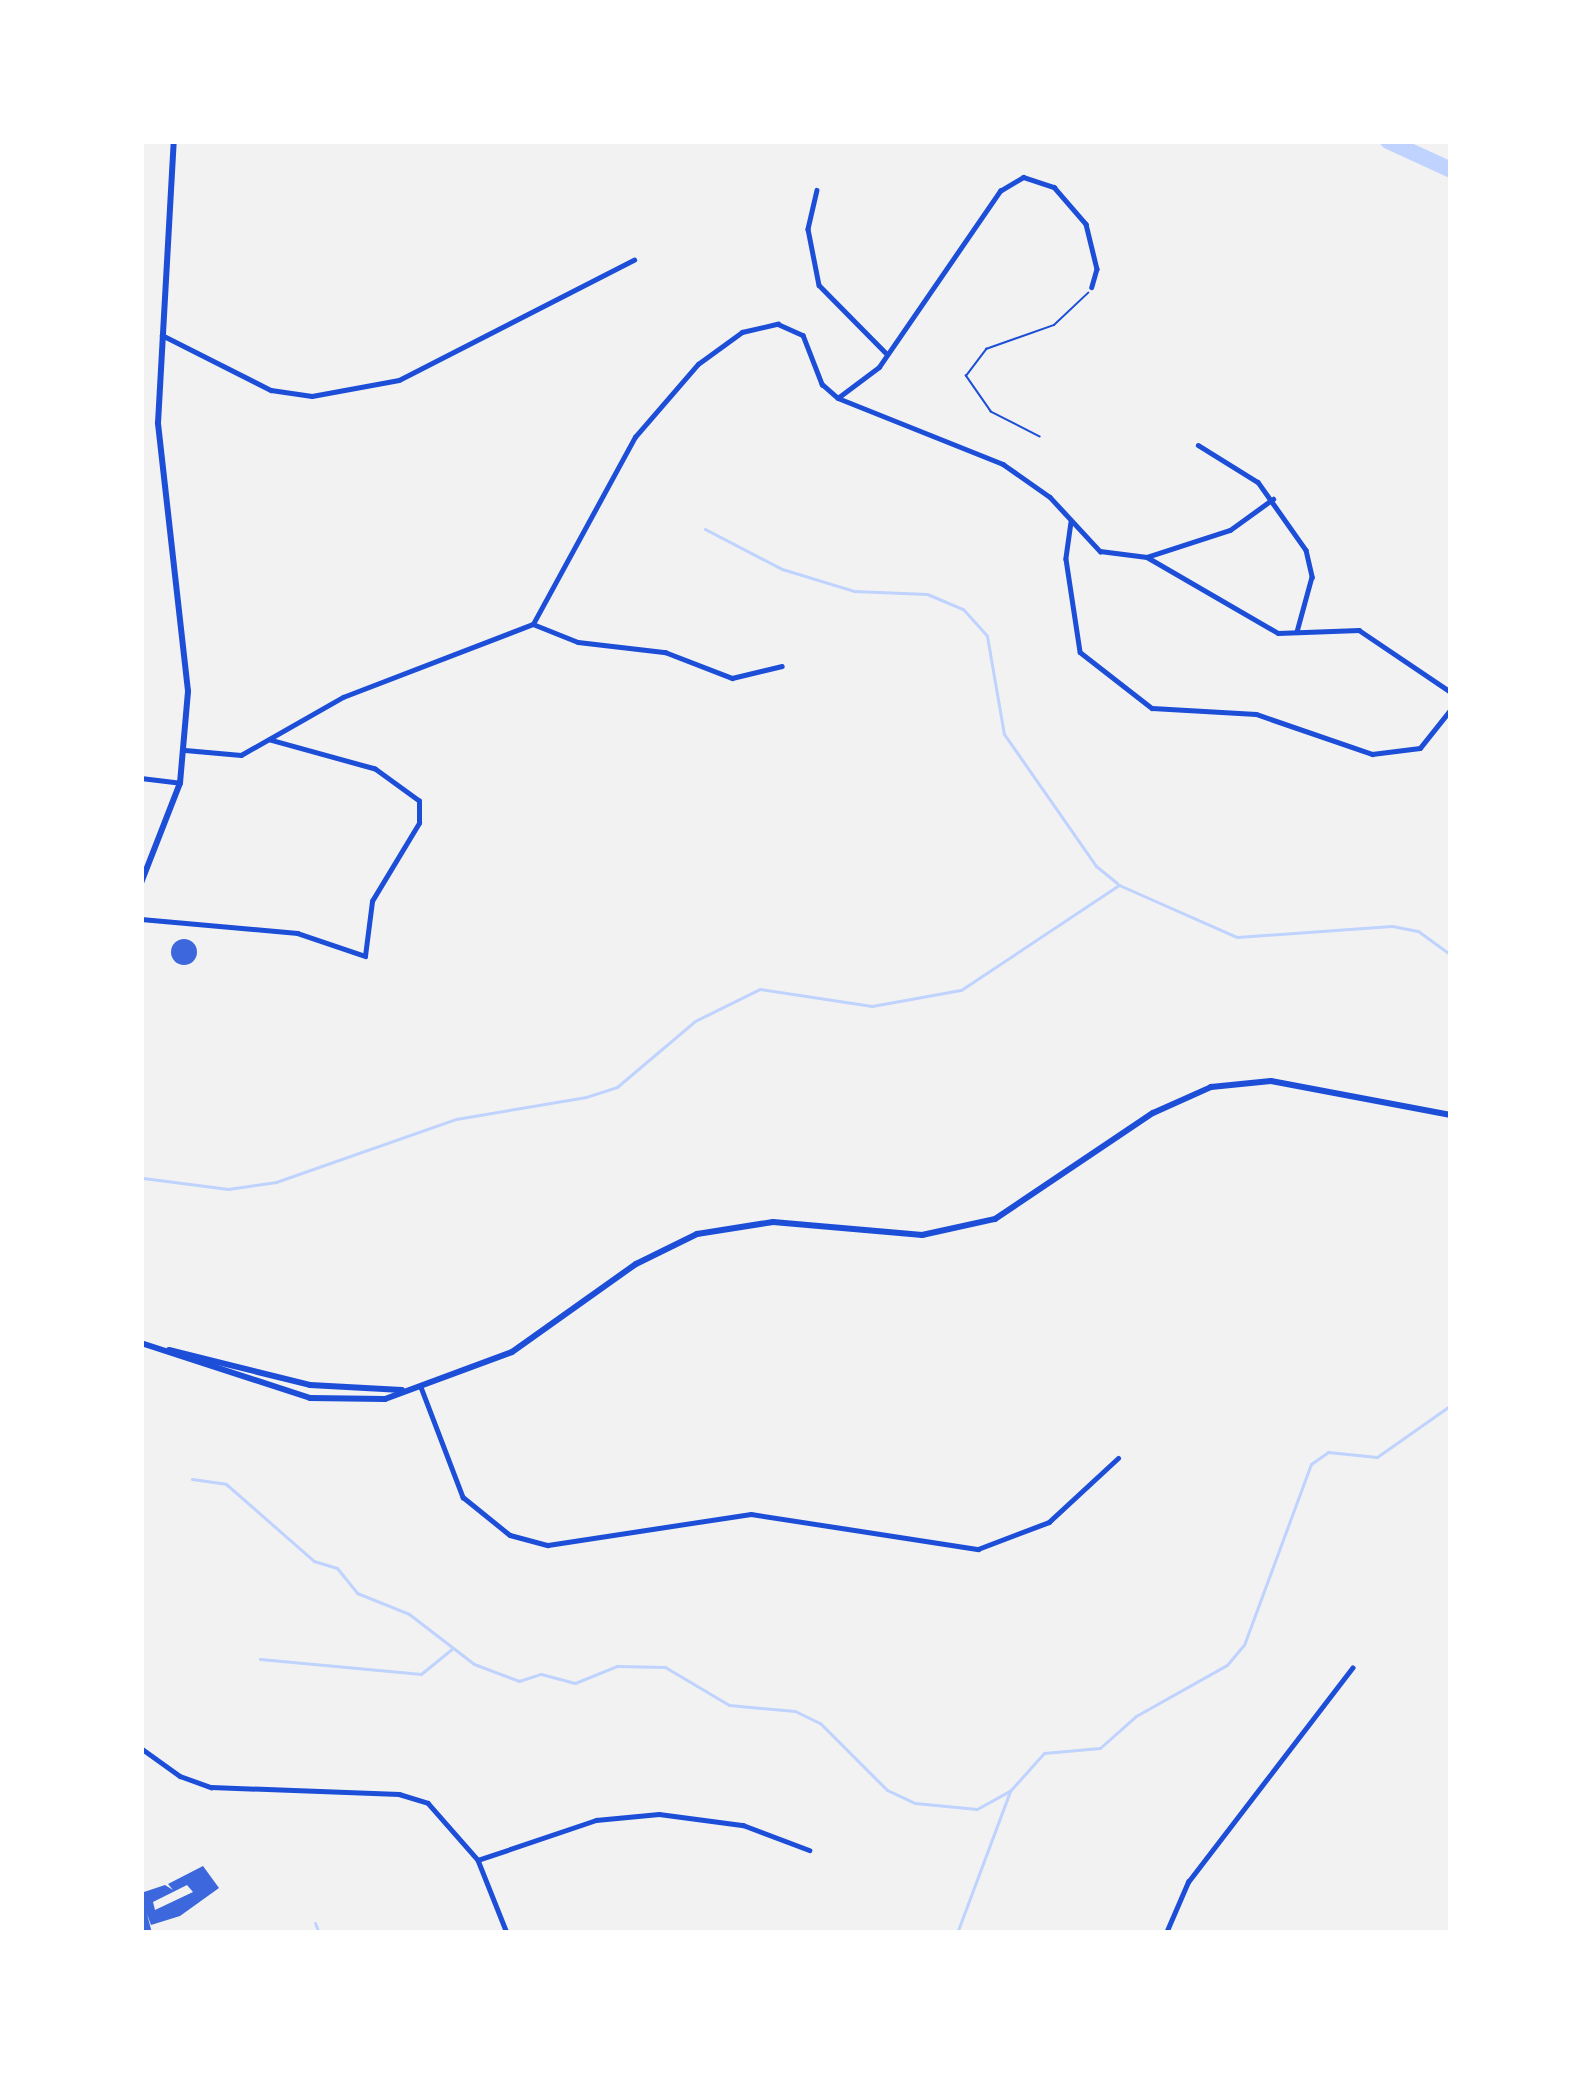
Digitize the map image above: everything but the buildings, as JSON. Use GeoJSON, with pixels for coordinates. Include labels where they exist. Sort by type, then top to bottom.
{"type":"FeatureCollection","features":[{"type":"Feature","properties":{"kind":"street"},"geometry":{"type":"LineString","coordinates":[[141,883],[180,783],[188,691],[158,423],[174,141]]}},
{"type":"Feature","properties":{"kind":"street"},"geometry":{"type":"LineString","coordinates":[[838,398],[888,355],[1000,191],[1023,177],[1054,187],[1086,224],[1097,269],[1092,287]]}},
{"type":"Feature","properties":{"kind":"street"},"geometry":{"type":"LineString","coordinates":[[817,190],[808,229],[819,285],[888,355]]}},
{"type":"Feature","properties":{"kind":"street"},"geometry":{"type":"LineString","coordinates":[[162,334],[271,390],[311,396],[400,380],[634,260]]}},
{"type":"Feature","properties":{"kind":"street"},"geometry":{"type":"LineString","coordinates":[[185,750],[241,755],[343,697],[533,624],[550,605],[613,468],[718,349],[763,325],[790,326],[838,398],[1003,464],[1100,551],[1147,557],[1201,544],[1273,499]]}},
{"type":"Feature","properties":{"kind":"street"},"geometry":{"type":"LineString","coordinates":[[1198,445],[1273,499],[1310,563],[1297,632]]}},
{"type":"Feature","properties":{"kind":"street"},"geometry":{"type":"LineString","coordinates":[[1071,521],[1066,559],[1079,652],[1152,708],[1256,714],[1372,754],[1420,748],[1451,709]]}},
{"type":"Feature","properties":{"kind":"street"},"geometry":{"type":"LineString","coordinates":[[1147,557],[1268,629],[1359,630],[1451,692]]}},
{"type":"Feature","properties":{"kind":"street"},"geometry":{"type":"LineString","coordinates":[[533,624],[578,642],[665,652],[732,678],[782,667]]}},
{"type":"Feature","properties":{"kind":"street"},"geometry":{"type":"LineString","coordinates":[[141,919],[297,932],[365,956],[372,901],[419,823],[419,801],[375,769],[270,740]]}},
{"type":"Feature","properties":{"kind":"street"},"geometry":{"type":"LineString","coordinates":[[141,778],[180,783]]}},
{"type":"Feature","properties":{"kind":"street"},"geometry":{"type":"LineString","coordinates":[[141,1343],[314,1399],[366,1402],[421,1387],[512,1352],[636,1264],[697,1234],[773,1222],[922,1234],[994,1219],[1153,1114],[1211,1087],[1271,1081],[1451,1115]]}},
{"type":"Feature","properties":{"kind":"street"},"geometry":{"type":"LineString","coordinates":[[165,1350],[185,1348],[317,1385],[407,1390]]}},
{"type":"Feature","properties":{"kind":"street"},"geometry":{"type":"LineString","coordinates":[[314,1399],[317,1385]]}},
{"type":"Feature","properties":{"kind":"street"},"geometry":{"type":"LineString","coordinates":[[421,1387],[463,1498],[510,1535],[548,1545],[751,1514],[977,1549],[1049,1522],[1118,1457]]}},
{"type":"Feature","properties":{"kind":"street"},"geometry":{"type":"LineString","coordinates":[[1166,1933],[1188,1882],[1352,1668]]}},
{"type":"Feature","properties":{"kind":"street"},"geometry":{"type":"LineString","coordinates":[[141,1748],[180,1776],[212,1787],[417,1798],[451,1822],[478,1860],[507,1933]]}},
{"type":"Feature","properties":{"kind":"street"},"geometry":{"type":"LineString","coordinates":[[478,1860],[596,1820],[659,1814],[743,1826],[808,1850]]}},
{"type":"Feature","properties":{"kind":"path"},"geometry":{"type":"LineString","coordinates":[[1040,437],[991,412],[965,376],[986,350],[1054,325],[1092,287]]}},
{"type":"Feature","properties":{"kind":"waterway"},"geometry":{"type":"LineString","coordinates":[[1388,141],[1451,170]]}},
{"type":"Feature","properties":{"kind":"waterway"},"geometry":{"type":"LineString","coordinates":[[705,529],[782,569],[854,591],[927,594],[963,609],[987,636],[1004,734],[1096,866],[1117,883]]}},
{"type":"Feature","properties":{"kind":"waterway"},"geometry":{"type":"LineString","coordinates":[[143,1178],[228,1189],[276,1182],[456,1119],[586,1097],[617,1087],[695,1021],[760,989],[872,1006],[961,990],[1119,885],[1237,937],[1392,926],[1418,931],[1451,955]]}},
{"type":"Feature","properties":{"kind":"waterway"},"geometry":{"type":"LineString","coordinates":[[957,1933],[1010,1791],[1044,1753],[1100,1748],[1136,1716],[1227,1665],[1244,1645],[1311,1464],[1328,1452],[1377,1457],[1451,1405]]}},
{"type":"Feature","properties":{"kind":"waterway"},"geometry":{"type":"LineString","coordinates":[[192,1479],[226,1484],[314,1561],[337,1568],[357,1593],[409,1614],[474,1664],[519,1681],[541,1674],[575,1683],[617,1666],[665,1667],[729,1705],[795,1711],[820,1723],[887,1790],[915,1803],[977,1809],[1010,1791]]}},
{"type":"Feature","properties":{"kind":"waterway"},"geometry":{"type":"LineString","coordinates":[[260,1659],[421,1674],[453,1648]]}},
{"type":"Feature","properties":{"kind":"waterway"},"geometry":{"type":"LineString","coordinates":[[315,1923],[319,1933]]}}]}
